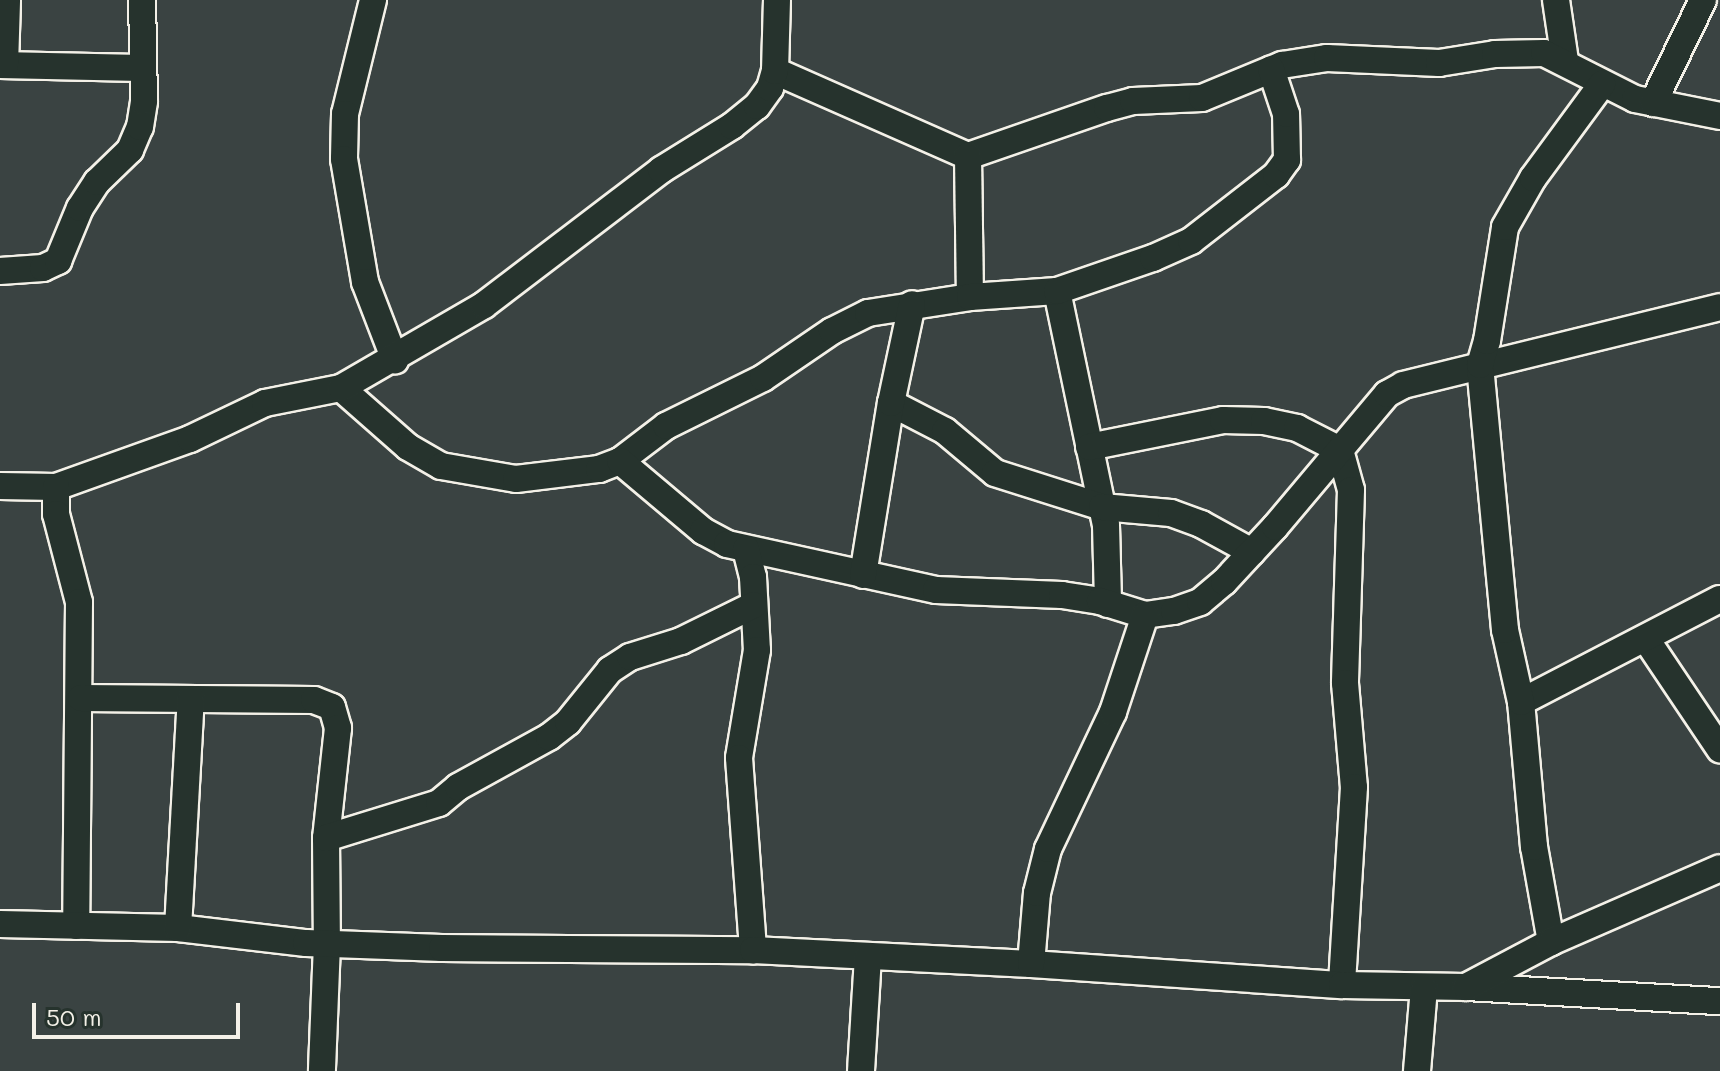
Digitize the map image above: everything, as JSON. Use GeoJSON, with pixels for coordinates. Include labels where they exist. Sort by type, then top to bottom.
{"type":"FeatureCollection","features":[{"type":"Feature","properties":{"kind":"street"},"geometry":{"type":"LineString","coordinates":[[7,0],[3,65],[141,68]]}},
{"type":"Feature","properties":{"kind":"street"},"geometry":{"type":"LineString","coordinates":[[0,271],[43,268],[58,261],[65,252],[80,208],[97,182],[130,150],[140,127],[144,101],[142,0]]}},
{"type":"Feature","properties":{"kind":"street"},"geometry":{"type":"LineString","coordinates":[[373,0],[345,114],[344,159],[365,282],[395,360]]}},
{"type":"Feature","properties":{"kind":"street"},"geometry":{"type":"LineString","coordinates":[[0,486],[56,487],[190,439],[265,403],[341,388],[395,360],[484,305],[661,170],[732,126],[757,106],[770,88],[775,71],[777,0]]}},
{"type":"Feature","properties":{"kind":"street"},"geometry":{"type":"LineString","coordinates":[[1556,0],[1565,61]]}},
{"type":"Feature","properties":{"kind":"street"},"geometry":{"type":"LineString","coordinates":[[1653,103],[1703,0]]}},
{"type":"Feature","properties":{"kind":"street"},"geometry":{"type":"LineString","coordinates":[[775,71],[968,156],[1079,116],[1133,101],[1202,98],[1271,69],[1296,61],[1327,58],[1439,63],[1544,53],[1635,99],[1720,116]]}},
{"type":"Feature","properties":{"kind":"street"},"geometry":{"type":"LineString","coordinates":[[341,388],[408,447],[441,466],[516,479],[599,469],[620,461],[666,426],[763,378],[832,331],[868,313],[970,297],[1057,291],[1191,241],[1276,175],[1287,160],[1289,140],[1286,114],[1271,69]]}},
{"type":"Feature","properties":{"kind":"street"},"geometry":{"type":"LineString","coordinates":[[1551,942],[1534,847],[1521,702],[1505,630],[1480,365],[1487,341],[1505,227],[1513,209],[1602,84]]}},
{"type":"Feature","properties":{"kind":"street"},"geometry":{"type":"LineString","coordinates":[[968,156],[970,297]]}},
{"type":"Feature","properties":{"kind":"street"},"geometry":{"type":"LineString","coordinates":[[1057,291],[1102,507],[1109,559],[1108,604]]}},
{"type":"Feature","properties":{"kind":"street"},"geometry":{"type":"LineString","coordinates":[[863,575],[891,403],[912,304]]}},
{"type":"Feature","properties":{"kind":"street"},"geometry":{"type":"LineString","coordinates":[[620,461],[703,531],[746,549],[936,590],[1062,595],[1145,615],[1174,611],[1200,602],[1252,552],[1387,394],[1403,385],[1462,373],[1480,365],[1720,307]]}},
{"type":"Feature","properties":{"kind":"street"},"geometry":{"type":"LineString","coordinates":[[891,403],[945,431],[995,473],[1102,507],[1171,513],[1201,524],[1252,552]]}},
{"type":"Feature","properties":{"kind":"street"},"geometry":{"type":"LineString","coordinates":[[1089,447],[1223,420],[1264,421],[1297,428],[1340,450],[1351,490],[1345,683],[1354,787],[1342,985]]}},
{"type":"Feature","properties":{"kind":"street"},"geometry":{"type":"LineString","coordinates":[[56,487],[56,514],[79,602],[81,698],[76,926]]}},
{"type":"Feature","properties":{"kind":"street"},"geometry":{"type":"LineString","coordinates":[[746,549],[754,605],[756,673],[739,758],[753,950]]}},
{"type":"Feature","properties":{"kind":"street"},"geometry":{"type":"LineString","coordinates":[[1521,702],[1720,599]]}},
{"type":"Feature","properties":{"kind":"street"},"geometry":{"type":"LineString","coordinates":[[326,838],[439,803],[458,787],[549,737],[568,722],[610,670],[630,657],[681,641],[754,605]]}},
{"type":"Feature","properties":{"kind":"street"},"geometry":{"type":"LineString","coordinates":[[1031,964],[1037,893],[1048,849],[1113,712],[1145,615]]}},
{"type":"Feature","properties":{"kind":"street"},"geometry":{"type":"LineString","coordinates":[[1646,639],[1720,749]]}},
{"type":"Feature","properties":{"kind":"street"},"geometry":{"type":"LineString","coordinates":[[81,698],[314,700],[332,707],[338,728],[326,838],[327,944],[322,1071]]}},
{"type":"Feature","properties":{"kind":"street"},"geometry":{"type":"LineString","coordinates":[[178,928],[191,699]]}},
{"type":"Feature","properties":{"kind":"street"},"geometry":{"type":"LineString","coordinates":[[1466,987],[1551,942],[1720,868]]}},
{"type":"Feature","properties":{"kind":"street"},"geometry":{"type":"LineString","coordinates":[[0,924],[178,928],[327,944],[753,950],[1031,964],[1342,985],[1466,987],[1720,1001]]}},
{"type":"Feature","properties":{"kind":"street"},"geometry":{"type":"LineString","coordinates":[[861,1071],[868,956]]}},
{"type":"Feature","properties":{"kind":"street"},"geometry":{"type":"LineString","coordinates":[[1417,1071],[1424,988]]}}]}
